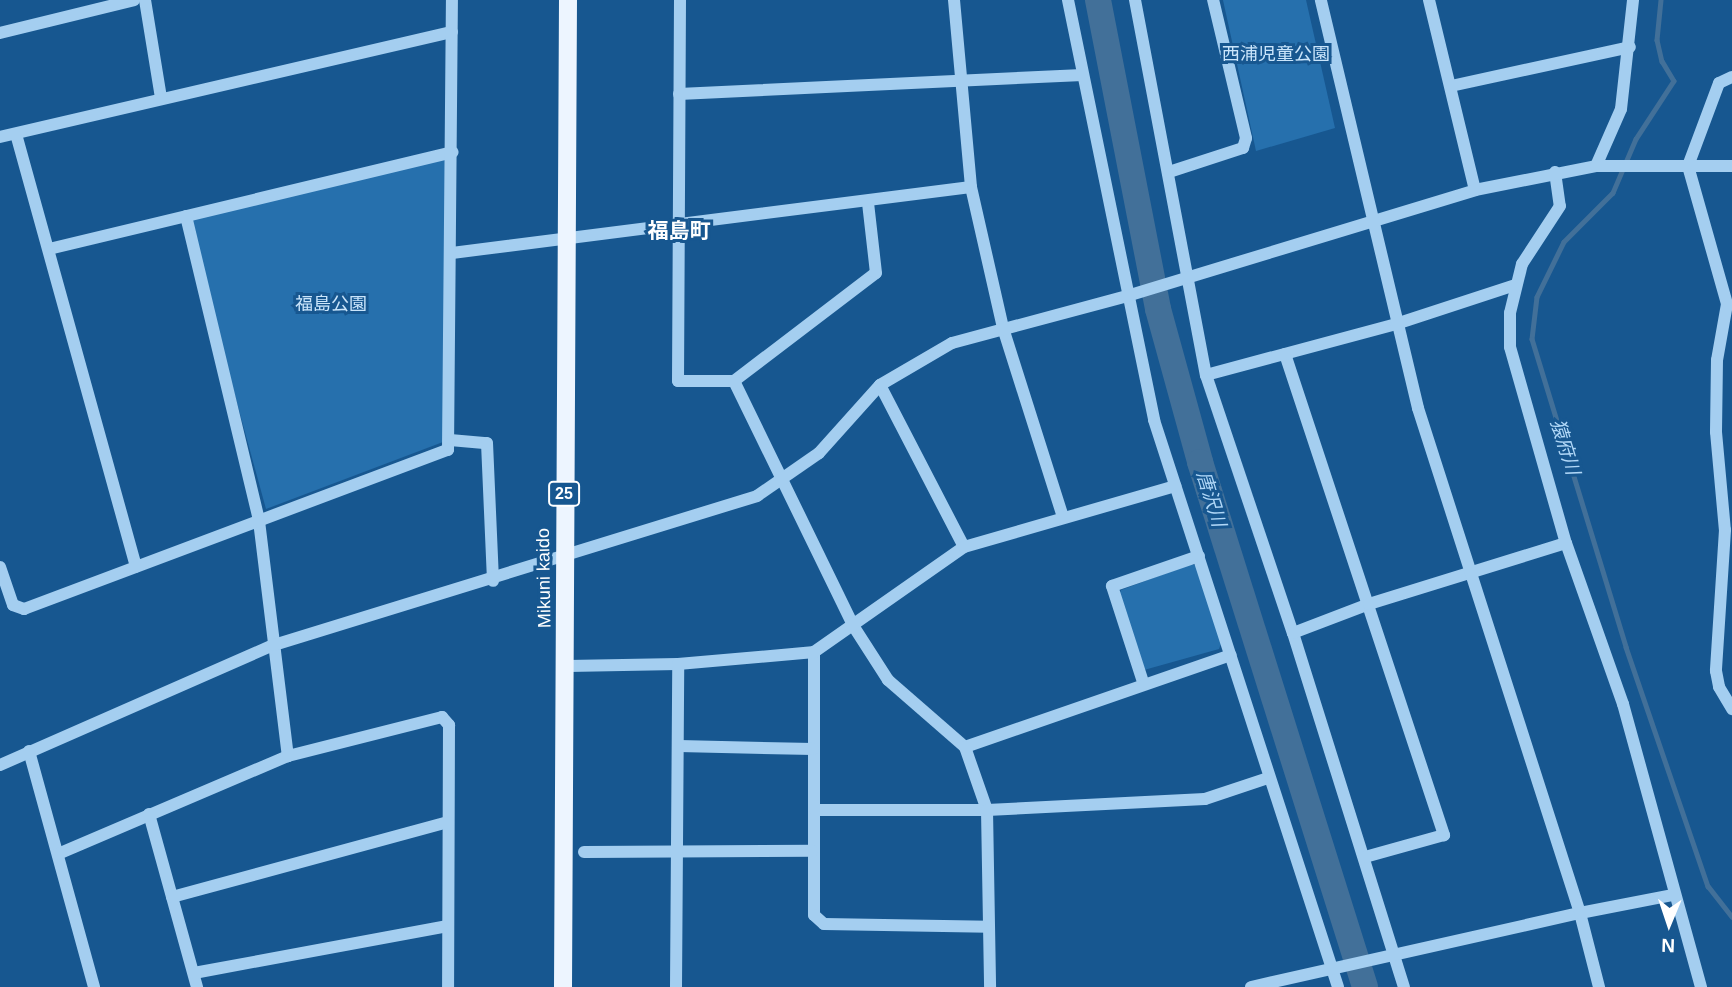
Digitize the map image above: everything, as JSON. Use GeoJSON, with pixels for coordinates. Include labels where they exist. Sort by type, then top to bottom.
{"type":"FeatureCollection","features":[{"type":"Feature","properties":{"kind":"main road","name":"Mikuni kaido"},"geometry":{"type":"LineString","coordinates":[[563,987],[568,666],[563,559],[568,239],[568,0]]}},
{"type":"Feature","properties":{"kind":"street"},"geometry":{"type":"LineString","coordinates":[[0,33],[134,0]]}},
{"type":"Feature","properties":{"kind":"street"},"geometry":{"type":"LineString","coordinates":[[145,0],[162,98]]}},
{"type":"Feature","properties":{"kind":"street"},"geometry":{"type":"LineString","coordinates":[[0,567],[12,605],[24,609],[448,450],[452,253],[452,0]]}},
{"type":"Feature","properties":{"kind":"street"},"geometry":{"type":"LineString","coordinates":[[680,0],[678,381],[734,381],[876,273],[868,203]]}},
{"type":"Feature","properties":{"kind":"street"},"geometry":{"type":"LineString","coordinates":[[954,0],[964,83],[971,187],[1003,328],[1063,517]]}},
{"type":"Feature","properties":{"kind":"street"},"geometry":{"type":"LineString","coordinates":[[1068,0],[1154,420],[1338,987]]}},
{"type":"Feature","properties":{"kind":"street"},"geometry":{"type":"LineString","coordinates":[[1135,0],[1206,375],[1293,634],[1404,987]]}},
{"type":"Feature","properties":{"kind":"street"},"geometry":{"type":"LineString","coordinates":[[1169,172],[1243,148],[1246,138],[1213,0]]}},
{"type":"Feature","properties":{"kind":"street"},"geometry":{"type":"LineString","coordinates":[[1321,0],[1376,220],[1396,324],[1469,573],[1580,913],[1599,987]]}},
{"type":"Feature","properties":{"kind":"street"},"geometry":{"type":"LineString","coordinates":[[1429,0],[1475,190]]}},
{"type":"Feature","properties":{"kind":"street"},"geometry":{"type":"LineString","coordinates":[[1602,166],[1621,109],[1630,47],[1633,0]]}},
{"type":"Feature","properties":{"kind":"street"},"geometry":{"type":"LineString","coordinates":[[0,137],[452,32]]}},
{"type":"Feature","properties":{"kind":"street"},"geometry":{"type":"LineString","coordinates":[[1451,86],[1630,47]]}},
{"type":"Feature","properties":{"kind":"street"},"geometry":{"type":"LineString","coordinates":[[679,94],[964,83],[1083,75]]}},
{"type":"Feature","properties":{"kind":"street"},"geometry":{"type":"LineString","coordinates":[[1732,77],[1719,83],[1688,166],[1727,304],[1717,360],[1716,432],[1725,530],[1716,671],[1718,687],[1732,709]]}},
{"type":"Feature","properties":{"kind":"street"},"geometry":{"type":"LineString","coordinates":[[16,134],[136,567]]}},
{"type":"Feature","properties":{"kind":"street"},"geometry":{"type":"LineString","coordinates":[[49,249],[452,152]]}},
{"type":"Feature","properties":{"kind":"street"},"geometry":{"type":"LineString","coordinates":[[0,765],[274,645],[493,581],[757,496],[785,481],[819,453],[880,384],[952,343],[1129,295],[1475,190],[1555,172],[1602,166],[1732,166]]}},
{"type":"Feature","properties":{"kind":"street"},"geometry":{"type":"LineString","coordinates":[[1555,172],[1560,206],[1532,243],[1515,285],[1508,330],[1513,363],[1566,543],[1623,704],[1673,895],[1701,987]]}},
{"type":"Feature","properties":{"kind":"street"},"geometry":{"type":"LineString","coordinates":[[452,253],[868,203],[971,187]]}},
{"type":"Feature","properties":{"kind":"street"},"geometry":{"type":"LineString","coordinates":[[186,216],[259,521],[288,756]]}},
{"type":"Feature","properties":{"kind":"street"},"geometry":{"type":"LineString","coordinates":[[1206,375],[1396,324],[1515,285]]}},
{"type":"Feature","properties":{"kind":"street"},"geometry":{"type":"LineString","coordinates":[[1285,354],[1444,835],[1365,857]]}},
{"type":"Feature","properties":{"kind":"street"},"geometry":{"type":"LineString","coordinates":[[734,381],[854,627],[888,680],[965,747],[987,810],[990,987]]}},
{"type":"Feature","properties":{"kind":"street"},"geometry":{"type":"LineString","coordinates":[[880,384],[964,547]]}},
{"type":"Feature","properties":{"kind":"street"},"geometry":{"type":"LineString","coordinates":[[450,440],[487,443],[493,581]]}},
{"type":"Feature","properties":{"kind":"street"},"geometry":{"type":"LineString","coordinates":[[568,666],[678,664],[814,652],[854,627],[964,547],[1175,486]]}},
{"type":"Feature","properties":{"kind":"street"},"geometry":{"type":"LineString","coordinates":[[1293,634],[1369,604],[1566,543]]}},
{"type":"Feature","properties":{"kind":"street"},"geometry":{"type":"LineString","coordinates":[[1143,682],[1112,586],[1199,556]]}},
{"type":"Feature","properties":{"kind":"street"},"geometry":{"type":"LineString","coordinates":[[814,652],[814,915],[824,924],[988,927]]}},
{"type":"Feature","properties":{"kind":"street"},"geometry":{"type":"LineString","coordinates":[[965,747],[1143,682],[1231,655]]}},
{"type":"Feature","properties":{"kind":"street"},"geometry":{"type":"LineString","coordinates":[[676,987],[678,664]]}},
{"type":"Feature","properties":{"kind":"street"},"geometry":{"type":"LineString","coordinates":[[58,853],[288,756],[442,717],[449,725],[448,987]]}},
{"type":"Feature","properties":{"kind":"street"},"geometry":{"type":"LineString","coordinates":[[679,746],[813,749]]}},
{"type":"Feature","properties":{"kind":"street"},"geometry":{"type":"LineString","coordinates":[[29,751],[94,987]]}},
{"type":"Feature","properties":{"kind":"street"},"geometry":{"type":"LineString","coordinates":[[815,810],[987,810],[1205,799],[1268,778]]}},
{"type":"Feature","properties":{"kind":"street"},"geometry":{"type":"LineString","coordinates":[[149,814],[197,987]]}},
{"type":"Feature","properties":{"kind":"street"},"geometry":{"type":"LineString","coordinates":[[172,898],[448,822]]}},
{"type":"Feature","properties":{"kind":"street"},"geometry":{"type":"LineString","coordinates":[[584,852],[812,851]]}},
{"type":"Feature","properties":{"kind":"street"},"geometry":{"type":"LineString","coordinates":[[1251,987],[1394,957],[1580,913],[1673,895]]}},
{"type":"Feature","properties":{"kind":"street"},"geometry":{"type":"LineString","coordinates":[[194,973],[448,926]]}},
{"type":"Feature","properties":{"kind":"green space","name":"西浦児童公園"},"geometry":{"type":"Polygon","coordinates":[[[1223,0],[1306,0],[1335,128],[1256,151],[1223,0]]]}},
{"type":"Feature","properties":{"kind":"green space","name":"福島公園"},"geometry":{"type":"Polygon","coordinates":[[[452,152],[443,442],[266,509],[186,216],[452,152]]]}},
{"type":"Feature","properties":{"kind":"green space"},"geometry":{"type":"Polygon","coordinates":[[[1191,564],[1197,566],[1222,641],[1219,649],[1144,670],[1119,595],[1121,590],[1191,564]]]}},
{"type":"Feature","properties":{"kind":"waterway","name":"唐沢川"},"geometry":{"type":"LineString","coordinates":[[1098,0],[1158,309],[1200,462],[1365,987]]}},
{"type":"Feature","properties":{"kind":"waterway","name":"猿府川"},"geometry":{"type":"LineString","coordinates":[[1661,0],[1657,40],[1662,61],[1674,81],[1636,139],[1613,193],[1564,242],[1537,297],[1532,339],[1626,647],[1708,886],[1732,917]]}},
{"type":"Feature","properties":{"kind":"district","name":"福島町"},"geometry":{"type":"Point","coordinates":[679,231]}}]}
